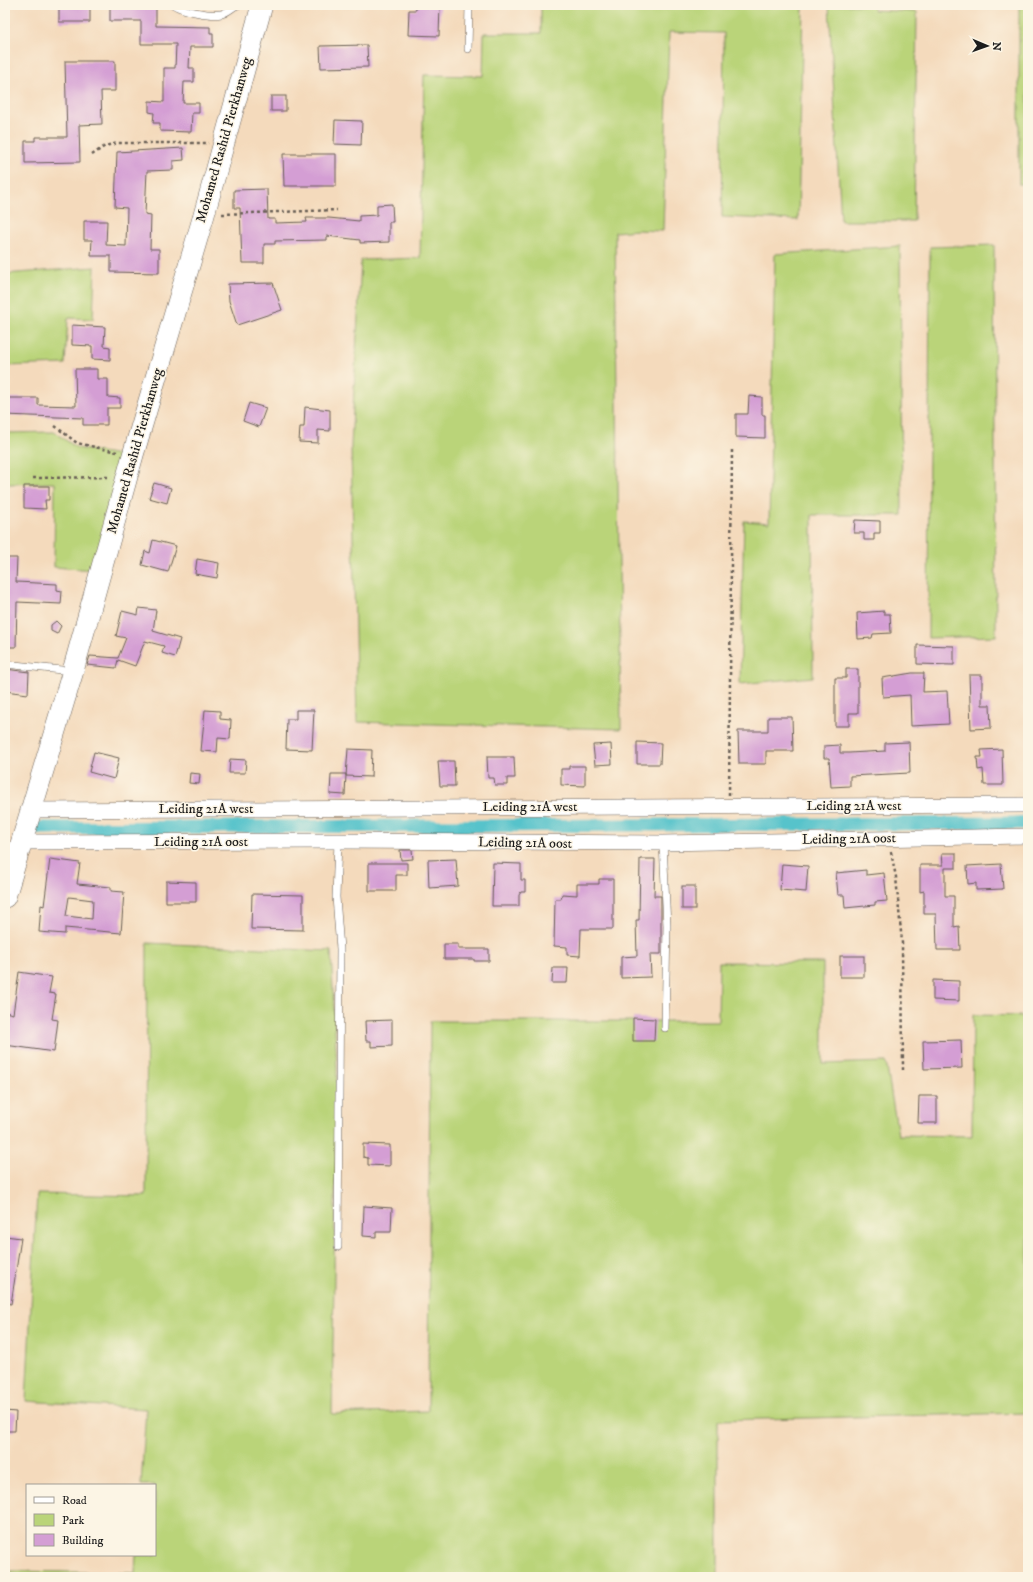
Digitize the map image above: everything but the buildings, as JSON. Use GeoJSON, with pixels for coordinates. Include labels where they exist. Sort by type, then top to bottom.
{"type":"FeatureCollection","features":[{"type":"Feature","properties":{"kind":"street","name":"Mohamed Rashid Pierkhanweg"},"geometry":{"type":"LineString","coordinates":[[5,897],[73,671],[133,455],[204,215],[262,5]]}},
{"type":"Feature","properties":{"kind":"street","name":"Leiding 21A west"},"geometry":{"type":"LineString","coordinates":[[31,810],[1028,805]]}},
{"type":"Feature","properties":{"kind":"street","name":"Leiding 21A oost"},"geometry":{"type":"LineString","coordinates":[[22,842],[338,841],[663,843],[1028,836]]}},
{"type":"Feature","properties":{"kind":"lane"},"geometry":{"type":"LineString","coordinates":[[174,5],[186,10],[222,14],[238,5]]}},
{"type":"Feature","properties":{"kind":"lane"},"geometry":{"type":"LineString","coordinates":[[468,49],[469,5]]}},
{"type":"Feature","properties":{"kind":"lane"},"geometry":{"type":"LineString","coordinates":[[5,664],[73,671]]}},
{"type":"Feature","properties":{"kind":"lane"},"geometry":{"type":"LineString","coordinates":[[338,841],[336,897],[340,949],[338,1247]]}},
{"type":"Feature","properties":{"kind":"lane"},"geometry":{"type":"LineString","coordinates":[[663,843],[667,926],[665,1028]]}},
{"type":"Feature","properties":{"kind":"path"},"geometry":{"type":"LineString","coordinates":[[92,155],[105,146],[118,143],[202,142],[223,145]]}},
{"type":"Feature","properties":{"kind":"path"},"geometry":{"type":"LineString","coordinates":[[204,215],[337,210]]}},
{"type":"Feature","properties":{"kind":"path"},"geometry":{"type":"LineString","coordinates":[[56,426],[77,443],[133,455]]}},
{"type":"Feature","properties":{"kind":"path"},"geometry":{"type":"LineString","coordinates":[[729,806],[732,449]]}},
{"type":"Feature","properties":{"kind":"path"},"geometry":{"type":"LineString","coordinates":[[33,478],[127,476]]}},
{"type":"Feature","properties":{"kind":"path"},"geometry":{"type":"LineString","coordinates":[[887,838],[893,856],[902,943],[903,1070]]}},
{"type":"Feature","properties":{"kind":"green space"},"geometry":{"type":"Polygon","coordinates":[[[541,5],[803,5],[798,220],[722,217],[724,33],[669,32],[663,231],[637,230],[615,232],[621,729],[357,722],[351,446],[361,260],[420,258],[424,75],[483,76],[484,33],[541,33],[541,5]]]}},
{"type":"Feature","properties":{"kind":"green space"},"geometry":{"type":"Polygon","coordinates":[[[829,5],[874,5],[874,10],[917,12],[914,221],[841,221],[829,5]]]}},
{"type":"Feature","properties":{"kind":"green space"},"geometry":{"type":"Polygon","coordinates":[[[1019,5],[1028,5],[1028,184],[1019,184],[1019,5]]]}},
{"type":"Feature","properties":{"kind":"green space"},"geometry":{"type":"Polygon","coordinates":[[[994,245],[996,636],[928,638],[930,247],[994,245]]]}},
{"type":"Feature","properties":{"kind":"green space"},"geometry":{"type":"Polygon","coordinates":[[[900,246],[902,515],[812,515],[813,677],[740,684],[744,521],[769,523],[775,254],[900,246]]]}},
{"type":"Feature","properties":{"kind":"green space"},"geometry":{"type":"Polygon","coordinates":[[[95,267],[93,319],[68,318],[65,364],[5,366],[5,274],[95,267]]]}},
{"type":"Feature","properties":{"kind":"green space"},"geometry":{"type":"Polygon","coordinates":[[[54,432],[77,448],[120,455],[122,466],[94,570],[54,567],[55,483],[5,484],[5,433],[54,432]]]}},
{"type":"Feature","properties":{"kind":"green space"},"geometry":{"type":"Polygon","coordinates":[[[147,943],[331,951],[337,1068],[332,1414],[428,1411],[430,1021],[718,1021],[719,962],[823,963],[823,1064],[886,1062],[898,1135],[972,1136],[973,1015],[1028,1016],[1028,1413],[718,1420],[718,1577],[11,1577],[11,1571],[135,1573],[136,1556],[156,1556],[156,1484],[141,1484],[146,1409],[26,1401],[37,1194],[146,1196],[147,943]]]}},
{"type":"Feature","properties":{"kind":"waterway"},"geometry":{"type":"LineString","coordinates":[[38,828],[1028,823]]}}]}
